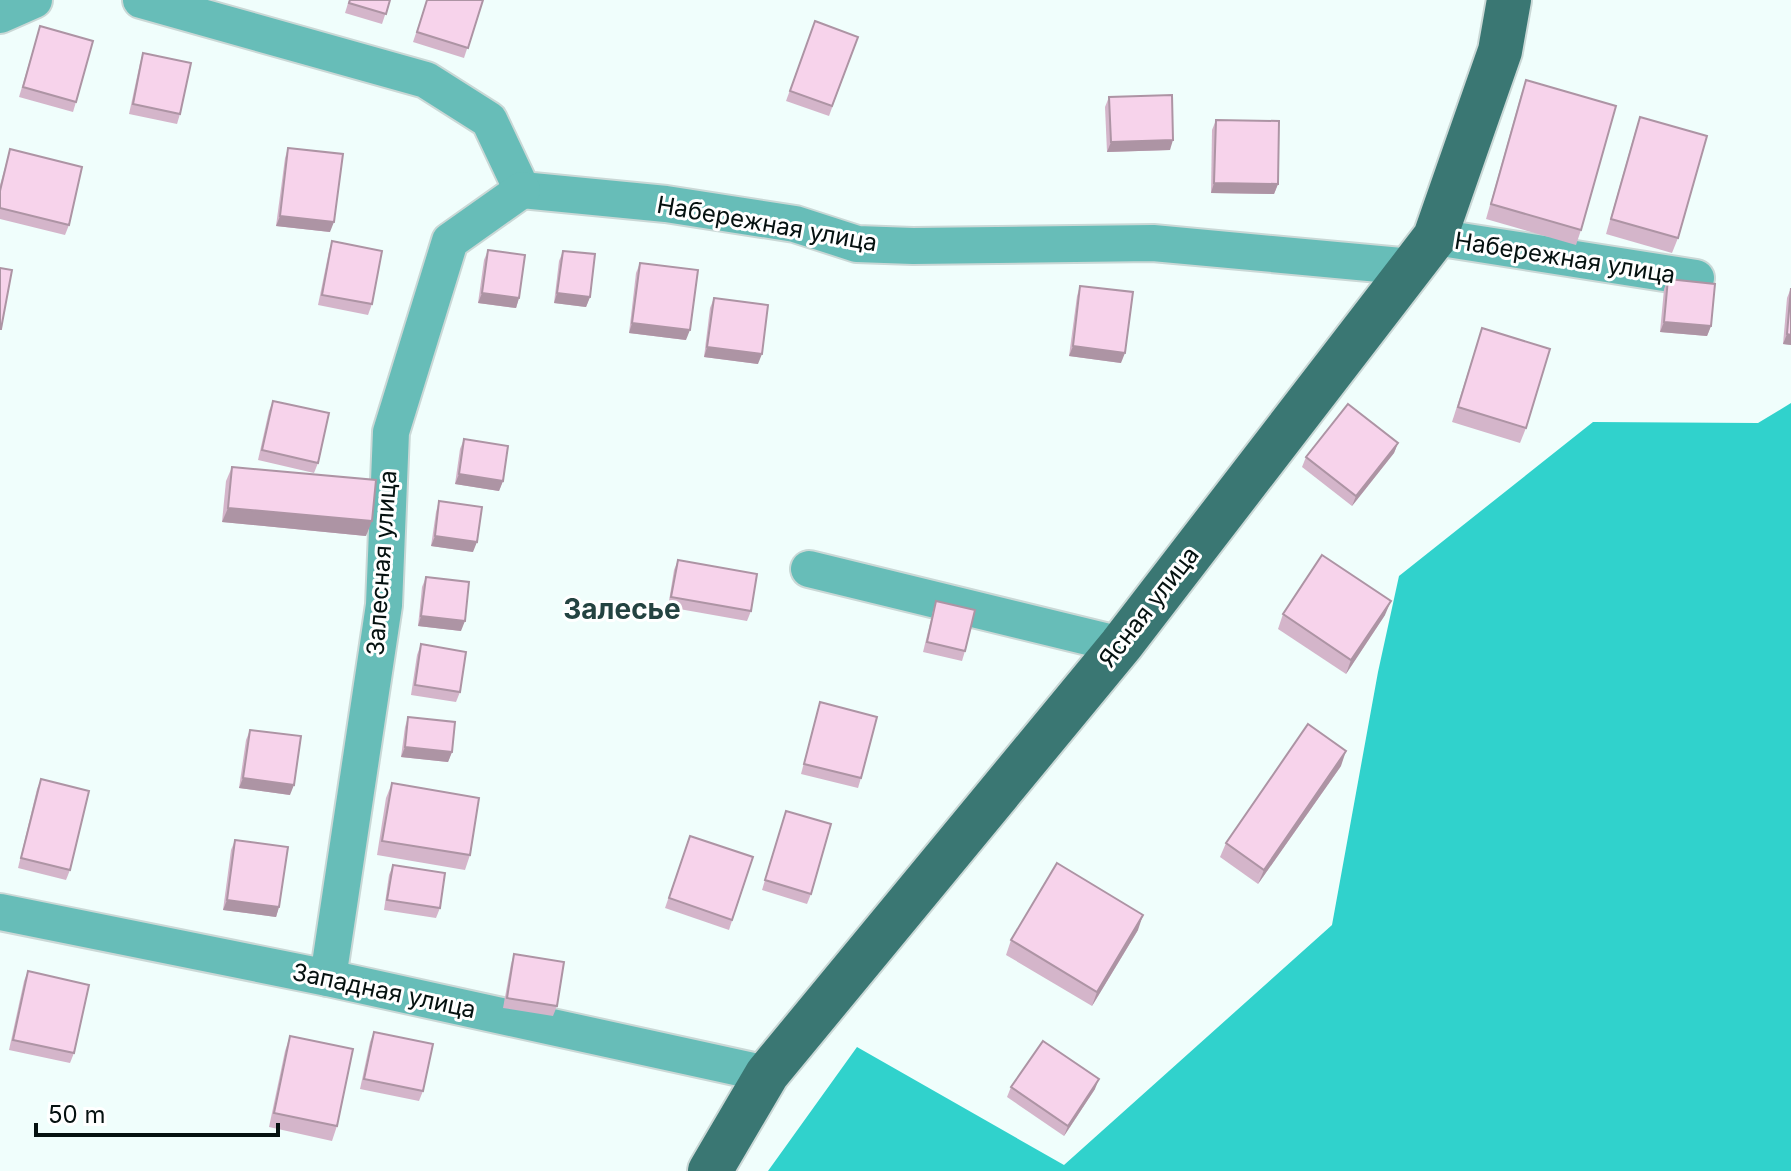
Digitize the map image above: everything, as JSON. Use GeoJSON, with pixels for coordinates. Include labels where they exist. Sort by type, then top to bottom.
{"type":"FeatureCollection","features":[{"type":"Feature","properties":{"kind":"main road","name":"Ясная улица"},"geometry":{"type":"LineString","coordinates":[[710,1171],[767,1074],[1121,645],[1423,252],[1500,51],[1509,0]]}},
{"type":"Feature","properties":{"kind":"street"},"geometry":{"type":"LineString","coordinates":[[0,15],[34,0]]}},
{"type":"Feature","properties":{"kind":"street"},"geometry":{"type":"LineString","coordinates":[[141,0],[426,80],[489,120],[522,190]]}},
{"type":"Feature","properties":{"kind":"street","name":"Набережная улица"},"geometry":{"type":"LineString","coordinates":[[522,190],[666,204],[795,224],[857,244],[1153,243],[1423,252],[1696,278]]}},
{"type":"Feature","properties":{"kind":"street","name":"Залесная улица"},"geometry":{"type":"LineString","coordinates":[[328,978],[384,605],[391,432],[450,241],[522,190]]}},
{"type":"Feature","properties":{"kind":"street"},"geometry":{"type":"LineString","coordinates":[[809,569],[1121,645]]}},
{"type":"Feature","properties":{"kind":"street","name":"Западная улица"},"geometry":{"type":"LineString","coordinates":[[0,912],[328,978],[767,1074]]}},
{"type":"Feature","properties":{"kind":"shaded area"},"geometry":{"type":"Polygon","coordinates":[[[1791,403],[1791,1171],[768,1171],[857,1047],[1064,1165],[1332,925],[1378,672],[1399,576],[1593,422],[1758,423],[1791,403]]]}},
{"type":"Feature","properties":{"kind":"building"},"geometry":{"type":"Polygon","coordinates":[[[350,0],[390,0],[386,14],[349,3],[350,0]]]}},
{"type":"Feature","properties":{"kind":"building"},"geometry":{"type":"Polygon","coordinates":[[[427,0],[483,0],[468,48],[417,32],[427,0]]]}},
{"type":"Feature","properties":{"kind":"building"},"geometry":{"type":"Polygon","coordinates":[[[815,21],[858,37],[832,106],[790,91],[815,21]]]}},
{"type":"Feature","properties":{"kind":"building"},"geometry":{"type":"Polygon","coordinates":[[[40,26],[93,41],[76,102],[23,87],[40,26]]]}},
{"type":"Feature","properties":{"kind":"building"},"geometry":{"type":"Polygon","coordinates":[[[143,53],[191,63],[180,114],[133,104],[143,53]]]}},
{"type":"Feature","properties":{"kind":"building"},"geometry":{"type":"Polygon","coordinates":[[[1526,80],[1616,106],[1581,230],[1491,204],[1526,80]]]}},
{"type":"Feature","properties":{"kind":"building"},"geometry":{"type":"Polygon","coordinates":[[[1172,95],[1173,140],[1111,142],[1109,97],[1172,95]]]}},
{"type":"Feature","properties":{"kind":"building"},"geometry":{"type":"Polygon","coordinates":[[[1640,117],[1707,136],[1678,238],[1611,219],[1640,117]]]}},
{"type":"Feature","properties":{"kind":"building"},"geometry":{"type":"Polygon","coordinates":[[[1216,120],[1279,121],[1278,184],[1214,183],[1216,120]]]}},
{"type":"Feature","properties":{"kind":"building"},"geometry":{"type":"Polygon","coordinates":[[[288,148],[343,154],[334,222],[280,216],[288,148]]]}},
{"type":"Feature","properties":{"kind":"building"},"geometry":{"type":"Polygon","coordinates":[[[10,149],[82,167],[69,225],[0,208],[0,191],[10,149]]]}},
{"type":"Feature","properties":{"kind":"building"},"geometry":{"type":"Polygon","coordinates":[[[332,241],[382,251],[372,304],[322,295],[332,241]]]}},
{"type":"Feature","properties":{"kind":"building"},"geometry":{"type":"Polygon","coordinates":[[[488,250],[525,255],[519,298],[482,293],[488,250]]]}},
{"type":"Feature","properties":{"kind":"building"},"geometry":{"type":"Polygon","coordinates":[[[563,251],[595,254],[590,297],[557,293],[563,251]]]}},
{"type":"Feature","properties":{"kind":"building"},"geometry":{"type":"Polygon","coordinates":[[[640,263],[698,270],[690,330],[632,323],[640,263]]]}},
{"type":"Feature","properties":{"kind":"building"},"geometry":{"type":"Polygon","coordinates":[[[0,268],[12,270],[1,329],[0,329],[0,268]]]}},
{"type":"Feature","properties":{"kind":"building"},"geometry":{"type":"Polygon","coordinates":[[[1668,279],[1715,284],[1711,326],[1664,322],[1668,279]]]}},
{"type":"Feature","properties":{"kind":"building"},"geometry":{"type":"Polygon","coordinates":[[[1080,286],[1133,292],[1125,353],[1073,346],[1080,286]]]}},
{"type":"Feature","properties":{"kind":"building"},"geometry":{"type":"Polygon","coordinates":[[[1791,288],[1791,335],[1787,334],[1791,288]]]}},
{"type":"Feature","properties":{"kind":"building"},"geometry":{"type":"Polygon","coordinates":[[[714,298],[768,305],[762,354],[707,347],[714,298]]]}},
{"type":"Feature","properties":{"kind":"building"},"geometry":{"type":"Polygon","coordinates":[[[1482,328],[1550,349],[1526,428],[1458,407],[1482,328]]]}},
{"type":"Feature","properties":{"kind":"building"},"geometry":{"type":"Polygon","coordinates":[[[273,401],[329,413],[318,463],[262,450],[273,401]]]}},
{"type":"Feature","properties":{"kind":"building"},"geometry":{"type":"Polygon","coordinates":[[[1348,404],[1398,443],[1356,496],[1306,457],[1348,404]]]}},
{"type":"Feature","properties":{"kind":"building"},"geometry":{"type":"Polygon","coordinates":[[[464,439],[508,446],[503,481],[459,474],[464,439]]]}},
{"type":"Feature","properties":{"kind":"building"},"geometry":{"type":"Polygon","coordinates":[[[232,467],[376,480],[372,521],[228,508],[232,467]]]}},
{"type":"Feature","properties":{"kind":"building"},"geometry":{"type":"Polygon","coordinates":[[[439,501],[482,507],[477,542],[435,536],[439,501]]]}},
{"type":"Feature","properties":{"kind":"building"},"geometry":{"type":"Polygon","coordinates":[[[1322,555],[1391,601],[1351,660],[1283,614],[1322,555]]]}},
{"type":"Feature","properties":{"kind":"building"},"geometry":{"type":"Polygon","coordinates":[[[678,560],[757,574],[751,611],[671,597],[678,560]]]}},
{"type":"Feature","properties":{"kind":"building"},"geometry":{"type":"Polygon","coordinates":[[[426,577],[469,582],[465,621],[421,616],[426,577]]]}},
{"type":"Feature","properties":{"kind":"building"},"geometry":{"type":"Polygon","coordinates":[[[936,601],[975,610],[965,651],[927,642],[936,601]]]}},
{"type":"Feature","properties":{"kind":"building"},"geometry":{"type":"Polygon","coordinates":[[[421,644],[466,652],[460,692],[415,685],[421,644]]]}},
{"type":"Feature","properties":{"kind":"building"},"geometry":{"type":"Polygon","coordinates":[[[820,702],[877,717],[861,778],[804,764],[820,702]]]}},
{"type":"Feature","properties":{"kind":"building"},"geometry":{"type":"Polygon","coordinates":[[[408,717],[455,722],[452,752],[405,747],[408,717]]]}},
{"type":"Feature","properties":{"kind":"building"},"geometry":{"type":"Polygon","coordinates":[[[1308,724],[1346,751],[1264,870],[1226,843],[1308,724]]]}},
{"type":"Feature","properties":{"kind":"building"},"geometry":{"type":"Polygon","coordinates":[[[250,730],[301,736],[294,785],[243,778],[250,730]]]}},
{"type":"Feature","properties":{"kind":"building"},"geometry":{"type":"Polygon","coordinates":[[[41,779],[89,791],[70,870],[21,858],[41,779]]]}},
{"type":"Feature","properties":{"kind":"building"},"geometry":{"type":"Polygon","coordinates":[[[392,783],[479,798],[470,855],[382,841],[392,783]]]}},
{"type":"Feature","properties":{"kind":"building"},"geometry":{"type":"Polygon","coordinates":[[[786,811],[831,824],[811,894],[765,880],[786,811]]]}},
{"type":"Feature","properties":{"kind":"building"},"geometry":{"type":"Polygon","coordinates":[[[690,836],[753,857],[732,920],[669,898],[690,836]]]}},
{"type":"Feature","properties":{"kind":"building"},"geometry":{"type":"Polygon","coordinates":[[[235,840],[288,847],[279,907],[227,900],[235,840]]]}},
{"type":"Feature","properties":{"kind":"building"},"geometry":{"type":"Polygon","coordinates":[[[1057,863],[1143,915],[1097,992],[1011,940],[1057,863]]]}},
{"type":"Feature","properties":{"kind":"building"},"geometry":{"type":"Polygon","coordinates":[[[393,865],[445,873],[440,908],[387,900],[393,865]]]}},
{"type":"Feature","properties":{"kind":"building"},"geometry":{"type":"Polygon","coordinates":[[[514,954],[564,962],[557,1006],[507,998],[514,954]]]}},
{"type":"Feature","properties":{"kind":"building"},"geometry":{"type":"Polygon","coordinates":[[[28,971],[89,985],[74,1053],[13,1040],[28,971]]]}},
{"type":"Feature","properties":{"kind":"building"},"geometry":{"type":"Polygon","coordinates":[[[374,1032],[433,1044],[423,1091],[364,1079],[374,1032]]]}},
{"type":"Feature","properties":{"kind":"building"},"geometry":{"type":"Polygon","coordinates":[[[290,1036],[353,1049],[337,1126],[274,1113],[290,1036]]]}},
{"type":"Feature","properties":{"kind":"building"},"geometry":{"type":"Polygon","coordinates":[[[1043,1041],[1099,1079],[1068,1126],[1011,1087],[1043,1041]]]}},
{"type":"Feature","properties":{"kind":"district","name":"Залесье"},"geometry":{"type":"Point","coordinates":[622,609]}}]}
